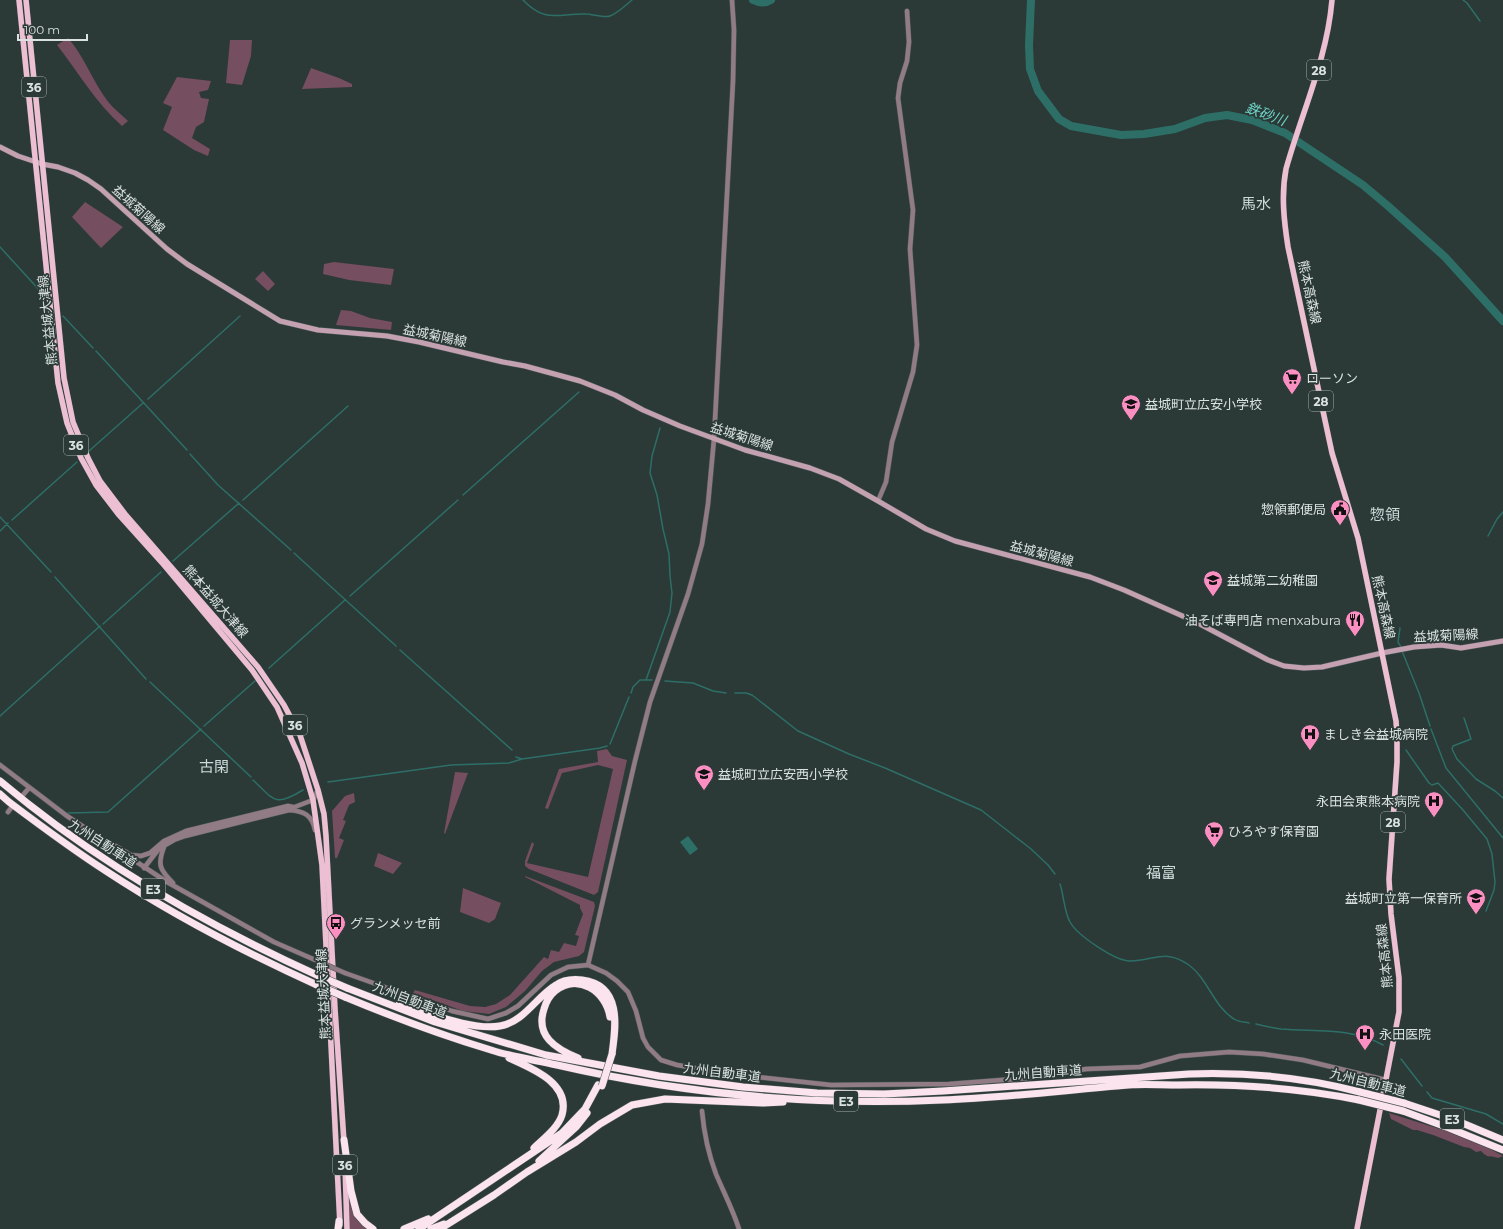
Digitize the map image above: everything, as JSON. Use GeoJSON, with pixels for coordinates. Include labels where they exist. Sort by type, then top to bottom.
{"type":"FeatureCollection","features":[{"type":"Feature","properties":{"kind":"highway","name":"九州自動車道"},"geometry":{"type":"LineString","coordinates":[[0,781],[60,830],[109,864],[226,932],[319,976],[435,1022],[546,1055],[698,1082],[780,1091],[817,1093],[884,1094],[1189,1074],[1255,1074],[1333,1084],[1404,1103],[1454,1120],[1501,1139]]}},
{"type":"Feature","properties":{"kind":"highway","name":"九州自動車道"},"geometry":{"type":"LineString","coordinates":[[0,794],[106,871],[174,913],[227,942],[345,997],[422,1028],[493,1051],[585,1072],[657,1086],[743,1096],[823,1100],[883,1102],[942,1100],[1130,1085],[1220,1084],[1294,1089],[1359,1100],[1403,1111],[1503,1150]]}},
{"type":"Feature","properties":{"kind":"highway"},"geometry":{"type":"LineString","coordinates":[[347,988],[465,1024],[487,1028],[501,1026],[523,1015],[556,984],[569,980],[586,981],[598,986],[607,993],[612,1002],[615,1014],[615,1031],[610,1054],[600,1085],[588,1111],[576,1127],[527,1172]]}},
{"type":"Feature","properties":{"kind":"highway"},"geometry":{"type":"LineString","coordinates":[[586,1061],[556,1046],[550,1041],[542,1030],[542,1014],[546,1002],[555,991],[564,986],[575,984],[585,985],[594,989],[605,1001],[610,1013],[610,1054]]}},
{"type":"Feature","properties":{"kind":"highway"},"geometry":{"type":"LineString","coordinates":[[493,1051],[546,1075],[554,1084],[561,1096],[563,1108],[562,1116],[556,1126],[519,1162]]}},
{"type":"Feature","properties":{"kind":"highway"},"geometry":{"type":"LineString","coordinates":[[419,1229],[451,1209],[562,1133],[585,1109],[600,1085]]}},
{"type":"Feature","properties":{"kind":"highway"},"geometry":{"type":"LineString","coordinates":[[440,1229],[576,1142],[600,1124],[632,1105],[665,1098],[763,1103],[823,1100]]}},
{"type":"Feature","properties":{"kind":"highway"},"geometry":{"type":"LineString","coordinates":[[344,1140],[351,1190],[357,1214],[373,1229]]}},
{"type":"Feature","properties":{"kind":"highway"},"geometry":{"type":"LineString","coordinates":[[404,1229],[451,1209]]}},
{"type":"Feature","properties":{"kind":"highway"},"geometry":{"type":"LineString","coordinates":[[431,1229],[457,1219]]}},
{"type":"Feature","properties":{"kind":"highway"},"geometry":{"type":"LineString","coordinates":[[339,1221],[339,1229]]}},
{"type":"Feature","properties":{"kind":"main road","name":"熊本益城大津線"},"geometry":{"type":"LineString","coordinates":[[20,0],[64,378],[73,422],[88,458],[100,481],[125,514],[258,666],[284,705],[300,736],[318,790],[324,814],[329,877],[335,1009],[344,1140],[347,1229]]}},
{"type":"Feature","properties":{"kind":"main road","name":"熊本益城大津線"},"geometry":{"type":"LineString","coordinates":[[26,0],[58,383],[68,423],[81,458],[96,484],[119,515],[217,626],[270,694],[294,741],[313,800],[322,865],[339,1221]]}},
{"type":"Feature","properties":{"kind":"main road","name":"熊本高森線"},"geometry":{"type":"LineString","coordinates":[[1332,0],[1328,34],[1320,68],[1286,169],[1284,186],[1284,219],[1287,240],[1331,446],[1358,538],[1393,705],[1398,748],[1389,879],[1391,914],[1399,978],[1399,1004],[1397,1024],[1356,1229]]}},
{"type":"Feature","properties":{"kind":"main road","name":"益城菊陽線"},"geometry":{"type":"LineString","coordinates":[[0,147],[11,153],[39,163],[58,167],[75,173],[88,180],[101,189],[167,249],[188,264],[280,321],[318,330],[387,336],[419,342],[548,372],[580,381],[615,395],[643,410],[714,439],[810,468],[839,479],[909,520],[938,535],[955,541],[1090,577],[1124,590],[1196,622],[1268,660],[1282,665],[1304,668],[1322,667],[1405,648],[1441,645],[1461,648],[1503,641]]}},
{"type":"Feature","properties":{"kind":"street"},"geometry":{"type":"LineString","coordinates":[[588,965],[633,768],[650,702],[688,594],[702,544],[708,504],[714,439],[733,81],[732,0]]}},
{"type":"Feature","properties":{"kind":"street"},"geometry":{"type":"LineString","coordinates":[[878,501],[886,482],[892,442],[913,372],[917,345],[910,250],[913,210],[898,98],[900,83],[907,61],[909,42],[908,11]]}},
{"type":"Feature","properties":{"kind":"street"},"geometry":{"type":"LineString","coordinates":[[0,765],[29,788],[144,868],[274,942],[344,973],[452,1011],[488,1019],[506,1013],[518,1006],[551,975],[568,967],[588,965],[606,973],[628,992],[636,1011],[643,1038],[648,1047],[661,1060],[677,1065],[730,1074],[831,1085],[950,1084],[1028,1078],[1086,1069],[1140,1067],[1180,1056],[1229,1052],[1263,1054],[1303,1060],[1346,1069],[1386,1080]]}},
{"type":"Feature","properties":{"kind":"street"},"geometry":{"type":"LineString","coordinates":[[23,795],[29,788]]}},
{"type":"Feature","properties":{"kind":"street"},"geometry":{"type":"LineString","coordinates":[[144,868],[162,845],[185,836],[289,810],[293,807],[313,800],[318,790]]}},
{"type":"Feature","properties":{"kind":"street"},"geometry":{"type":"LineString","coordinates":[[313,800],[319,805],[324,814]]}},
{"type":"Feature","properties":{"kind":"street"},"geometry":{"type":"LineString","coordinates":[[101,839],[131,855],[141,856],[150,853],[186,831],[288,806],[293,807]]}},
{"type":"Feature","properties":{"kind":"street"},"geometry":{"type":"LineString","coordinates":[[289,810],[300,812],[310,818],[315,828],[318,857],[322,865]]}},
{"type":"Feature","properties":{"kind":"street"},"geometry":{"type":"LineString","coordinates":[[162,845],[160,866],[168,878],[178,888]]}},
{"type":"Feature","properties":{"kind":"street"},"geometry":{"type":"LineString","coordinates":[[702,1111],[704,1134],[709,1154],[716,1174],[734,1212],[739,1229]]}},
{"type":"Feature","properties":{"kind":"shaded area"},"geometry":{"type":"Polygon","coordinates":[[[68,38],[78,52],[106,100],[128,121],[122,126],[104,107],[57,45],[68,38]]]}},
{"type":"Feature","properties":{"kind":"shaded area"},"geometry":{"type":"Polygon","coordinates":[[[230,40],[252,40],[251,56],[242,85],[226,83],[230,40]]]}},
{"type":"Feature","properties":{"kind":"shaded area"},"geometry":{"type":"Polygon","coordinates":[[[311,68],[352,84],[352,87],[302,89],[311,68]]]}},
{"type":"Feature","properties":{"kind":"shaded area"},"geometry":{"type":"Polygon","coordinates":[[[177,77],[211,81],[208,90],[199,92],[201,98],[209,99],[204,122],[196,127],[192,138],[210,149],[208,156],[194,150],[163,130],[172,107],[163,103],[177,77]]]}},
{"type":"Feature","properties":{"kind":"shaded area"},"geometry":{"type":"Polygon","coordinates":[[[85,202],[123,227],[101,248],[72,217],[85,202]]]}},
{"type":"Feature","properties":{"kind":"shaded area"},"geometry":{"type":"Polygon","coordinates":[[[334,262],[394,269],[391,285],[349,280],[323,274],[324,264],[334,262]]]}},
{"type":"Feature","properties":{"kind":"shaded area"},"geometry":{"type":"Polygon","coordinates":[[[263,271],[275,284],[268,291],[255,279],[263,271]]]}},
{"type":"Feature","properties":{"kind":"shaded area"},"geometry":{"type":"Polygon","coordinates":[[[341,310],[351,311],[370,318],[392,322],[391,330],[336,325],[341,310]]]}},
{"type":"Feature","properties":{"kind":"shaded area"},"geometry":{"type":"Polygon","coordinates":[[[607,749],[612,756],[627,760],[598,892],[594,895],[529,869],[525,866],[525,861],[532,842],[534,844],[527,863],[588,877],[613,769],[598,765],[562,773],[548,809],[545,808],[559,769],[598,762],[597,751],[607,749]]]}},
{"type":"Feature","properties":{"kind":"shaded area"},"geometry":{"type":"Polygon","coordinates":[[[455,772],[468,773],[445,834],[444,833],[455,772]]]}},
{"type":"Feature","properties":{"kind":"shaded area"},"geometry":{"type":"Polygon","coordinates":[[[354,793],[355,802],[349,805],[343,820],[346,821],[339,838],[344,840],[337,858],[335,858],[332,811],[345,796],[354,793]]]}},
{"type":"Feature","properties":{"kind":"shaded area"},"geometry":{"type":"Polygon","coordinates":[[[688,836],[698,849],[690,855],[680,842],[688,836]]]}},
{"type":"Feature","properties":{"kind":"shaded area"},"geometry":{"type":"Polygon","coordinates":[[[378,853],[402,863],[393,874],[374,866],[378,853]]]}},
{"type":"Feature","properties":{"kind":"shaded area"},"geometry":{"type":"Polygon","coordinates":[[[525,876],[594,902],[595,906],[584,952],[579,956],[554,962],[542,971],[525,991],[506,1007],[489,1014],[463,1011],[413,993],[415,990],[470,1006],[485,1007],[496,1004],[510,995],[544,957],[548,959],[551,950],[559,952],[564,943],[576,946],[579,936],[575,935],[583,914],[580,905],[525,876]]]}},
{"type":"Feature","properties":{"kind":"shaded area"},"geometry":{"type":"Polygon","coordinates":[[[463,888],[501,903],[495,919],[489,923],[460,912],[463,888]]]}},
{"type":"Feature","properties":{"kind":"shaded area"},"geometry":{"type":"Polygon","coordinates":[[[1389,1113],[1446,1131],[1503,1156],[1498,1158],[1487,1156],[1481,1151],[1476,1152],[1470,1148],[1433,1135],[1413,1130],[1391,1119],[1389,1113]]]}},
{"type":"Feature","properties":{"kind":"shaded area"},"geometry":{"type":"Polygon","coordinates":[[[348,1190],[368,1229],[349,1229],[348,1190]]]}},
{"type":"Feature","properties":{"kind":"waterway"},"geometry":{"type":"LineString","coordinates":[[523,0],[531,7],[546,15],[586,14],[605,17],[616,13],[632,0]]}},
{"type":"Feature","properties":{"kind":"waterway","name":"鉄砂川"},"geometry":{"type":"LineString","coordinates":[[753,0],[762,3],[771,0]]}},
{"type":"Feature","properties":{"kind":"waterway","name":"鉄砂川"},"geometry":{"type":"LineString","coordinates":[[1031,0],[1029,45],[1030,69],[1038,91],[1059,119],[1071,126],[1121,135],[1144,134],[1175,129],[1205,118],[1227,115],[1252,120],[1285,133],[1363,185],[1388,206],[1445,257],[1503,321]]}},
{"type":"Feature","properties":{"kind":"waterway"},"geometry":{"type":"LineString","coordinates":[[1463,0],[1467,3],[1480,21]]}},
{"type":"Feature","properties":{"kind":"waterway"},"geometry":{"type":"LineString","coordinates":[[0,247],[42,293]]}},
{"type":"Feature","properties":{"kind":"waterway"},"geometry":{"type":"LineString","coordinates":[[63,316],[93,348]]}},
{"type":"Feature","properties":{"kind":"waterway"},"geometry":{"type":"LineString","coordinates":[[148,399],[240,316]]}},
{"type":"Feature","properties":{"kind":"waterway"},"geometry":{"type":"LineString","coordinates":[[96,351],[187,450]]}},
{"type":"Feature","properties":{"kind":"waterway"},"geometry":{"type":"LineString","coordinates":[[463,495],[579,392]]}},
{"type":"Feature","properties":{"kind":"waterway"},"geometry":{"type":"LineString","coordinates":[[89,451],[143,403]]}},
{"type":"Feature","properties":{"kind":"waterway"},"geometry":{"type":"LineString","coordinates":[[243,500],[348,406]]}},
{"type":"Feature","properties":{"kind":"waterway"},"geometry":{"type":"LineString","coordinates":[[646,680],[670,612],[672,593],[669,554],[657,495],[650,473],[652,456],[660,428]]}},
{"type":"Feature","properties":{"kind":"waterway"},"geometry":{"type":"LineString","coordinates":[[190,454],[218,485],[291,550]]}},
{"type":"Feature","properties":{"kind":"waterway"},"geometry":{"type":"LineString","coordinates":[[12,520],[77,462]]}},
{"type":"Feature","properties":{"kind":"waterway"},"geometry":{"type":"LineString","coordinates":[[350,596],[458,500]]}},
{"type":"Feature","properties":{"kind":"waterway"},"geometry":{"type":"LineString","coordinates":[[173,561],[239,503]]}},
{"type":"Feature","properties":{"kind":"waterway"},"geometry":{"type":"LineString","coordinates":[[1488,536],[1497,519],[1503,512]]}},
{"type":"Feature","properties":{"kind":"waterway"},"geometry":{"type":"LineString","coordinates":[[0,517],[51,572]]}},
{"type":"Feature","properties":{"kind":"waterway"},"geometry":{"type":"LineString","coordinates":[[0,531],[8,523]]}},
{"type":"Feature","properties":{"kind":"waterway"},"geometry":{"type":"LineString","coordinates":[[294,553],[396,646]]}},
{"type":"Feature","properties":{"kind":"waterway"},"geometry":{"type":"LineString","coordinates":[[103,624],[161,572]]}},
{"type":"Feature","properties":{"kind":"waterway"},"geometry":{"type":"LineString","coordinates":[[55,577],[146,679]]}},
{"type":"Feature","properties":{"kind":"waterway"},"geometry":{"type":"LineString","coordinates":[[269,668],[345,600]]}},
{"type":"Feature","properties":{"kind":"waterway"},"geometry":{"type":"LineString","coordinates":[[0,716],[100,626]]}},
{"type":"Feature","properties":{"kind":"waterway"},"geometry":{"type":"LineString","coordinates":[[1400,628],[1398,642],[1401,647]]}},
{"type":"Feature","properties":{"kind":"waterway"},"geometry":{"type":"LineString","coordinates":[[400,650],[512,750]]}},
{"type":"Feature","properties":{"kind":"waterway"},"geometry":{"type":"LineString","coordinates":[[1402,651],[1419,693],[1430,726]]}},
{"type":"Feature","properties":{"kind":"waterway"},"geometry":{"type":"LineString","coordinates":[[631,693],[633,687],[640,680],[652,680]]}},
{"type":"Feature","properties":{"kind":"waterway"},"geometry":{"type":"LineString","coordinates":[[204,726],[255,681]]}},
{"type":"Feature","properties":{"kind":"waterway"},"geometry":{"type":"LineString","coordinates":[[665,681],[693,683],[713,691],[726,693]]}},
{"type":"Feature","properties":{"kind":"waterway"},"geometry":{"type":"LineString","coordinates":[[150,682],[251,777]]}},
{"type":"Feature","properties":{"kind":"waterway"},"geometry":{"type":"LineString","coordinates":[[735,693],[746,693],[752,695],[798,731],[981,810],[1031,849],[1055,874]]}},
{"type":"Feature","properties":{"kind":"waterway"},"geometry":{"type":"LineString","coordinates":[[610,744],[629,697]]}},
{"type":"Feature","properties":{"kind":"waterway"},"geometry":{"type":"LineString","coordinates":[[1464,718],[1471,739],[1453,746],[1452,749],[1457,759],[1476,779],[1503,798]]}},
{"type":"Feature","properties":{"kind":"waterway"},"geometry":{"type":"LineString","coordinates":[[68,813],[108,812],[201,729]]}},
{"type":"Feature","properties":{"kind":"waterway"},"geometry":{"type":"LineString","coordinates":[[1431,729],[1446,768],[1503,838]]}},
{"type":"Feature","properties":{"kind":"waterway"},"geometry":{"type":"LineString","coordinates":[[328,782],[451,765],[509,763],[522,759],[607,746]]}},
{"type":"Feature","properties":{"kind":"waterway"},"geometry":{"type":"LineString","coordinates":[[1406,750],[1429,783],[1432,785],[1438,783],[1487,839],[1492,854],[1495,882],[1494,890],[1486,911]]}},
{"type":"Feature","properties":{"kind":"waterway"},"geometry":{"type":"LineString","coordinates":[[516,757],[522,759]]}},
{"type":"Feature","properties":{"kind":"waterway"},"geometry":{"type":"LineString","coordinates":[[253,780],[266,793],[276,799],[286,799],[303,790]]}},
{"type":"Feature","properties":{"kind":"waterway"},"geometry":{"type":"LineString","coordinates":[[1060,884],[1066,913],[1070,922],[1080,934],[1088,940],[1106,952],[1123,960],[1130,961],[1166,956],[1181,960],[1196,971],[1227,1014],[1237,1021],[1249,1023]]}},
{"type":"Feature","properties":{"kind":"waterway"},"geometry":{"type":"LineString","coordinates":[[1256,1024],[1271,1028],[1333,1031],[1359,1035],[1383,1045]]}},
{"type":"Feature","properties":{"kind":"waterway"},"geometry":{"type":"LineString","coordinates":[[1401,1059],[1422,1086]]}},
{"type":"Feature","properties":{"kind":"waterway"},"geometry":{"type":"LineString","coordinates":[[1427,1092],[1432,1098],[1486,1114],[1503,1124]]}},
{"type":"Feature","properties":{"kind":"place","name":"ローソン"},"geometry":{"type":"Point","coordinates":[1292,395]}},
{"type":"Feature","properties":{"kind":"place","name":"益城町立広安小学校"},"geometry":{"type":"Point","coordinates":[1131,421]}},
{"type":"Feature","properties":{"kind":"place","name":"惣領郵便局"},"geometry":{"type":"Point","coordinates":[1340,526]}},
{"type":"Feature","properties":{"kind":"place","name":"益城第二幼稚園"},"geometry":{"type":"Point","coordinates":[1213,597]}},
{"type":"Feature","properties":{"kind":"place","name":"油そば専門店 menxabura"},"geometry":{"type":"Point","coordinates":[1355,637]}},
{"type":"Feature","properties":{"kind":"place","name":"ましき会益城病院"},"geometry":{"type":"Point","coordinates":[1310,751]}},
{"type":"Feature","properties":{"kind":"place","name":"益城町立広安西小学校"},"geometry":{"type":"Point","coordinates":[704,791]}},
{"type":"Feature","properties":{"kind":"place","name":"永田会東熊本病院"},"geometry":{"type":"Point","coordinates":[1434,818]}},
{"type":"Feature","properties":{"kind":"place","name":"ひろやす保育園"},"geometry":{"type":"Point","coordinates":[1214,848]}},
{"type":"Feature","properties":{"kind":"place","name":"益城町立第一保育所"},"geometry":{"type":"Point","coordinates":[1476,915]}},
{"type":"Feature","properties":{"kind":"place","name":"グランメッセ前"},"geometry":{"type":"Point","coordinates":[336,940]}},
{"type":"Feature","properties":{"kind":"place","name":"永田医院"},"geometry":{"type":"Point","coordinates":[1365,1051]}},
{"type":"Feature","properties":{"kind":"district","name":"馬水"},"geometry":{"type":"Point","coordinates":[1256,203]}},
{"type":"Feature","properties":{"kind":"district","name":"惣領"},"geometry":{"type":"Point","coordinates":[1385,514]}},
{"type":"Feature","properties":{"kind":"district","name":"古閑"},"geometry":{"type":"Point","coordinates":[214,766]}},
{"type":"Feature","properties":{"kind":"district","name":"福富"},"geometry":{"type":"Point","coordinates":[1161,872]}}]}
